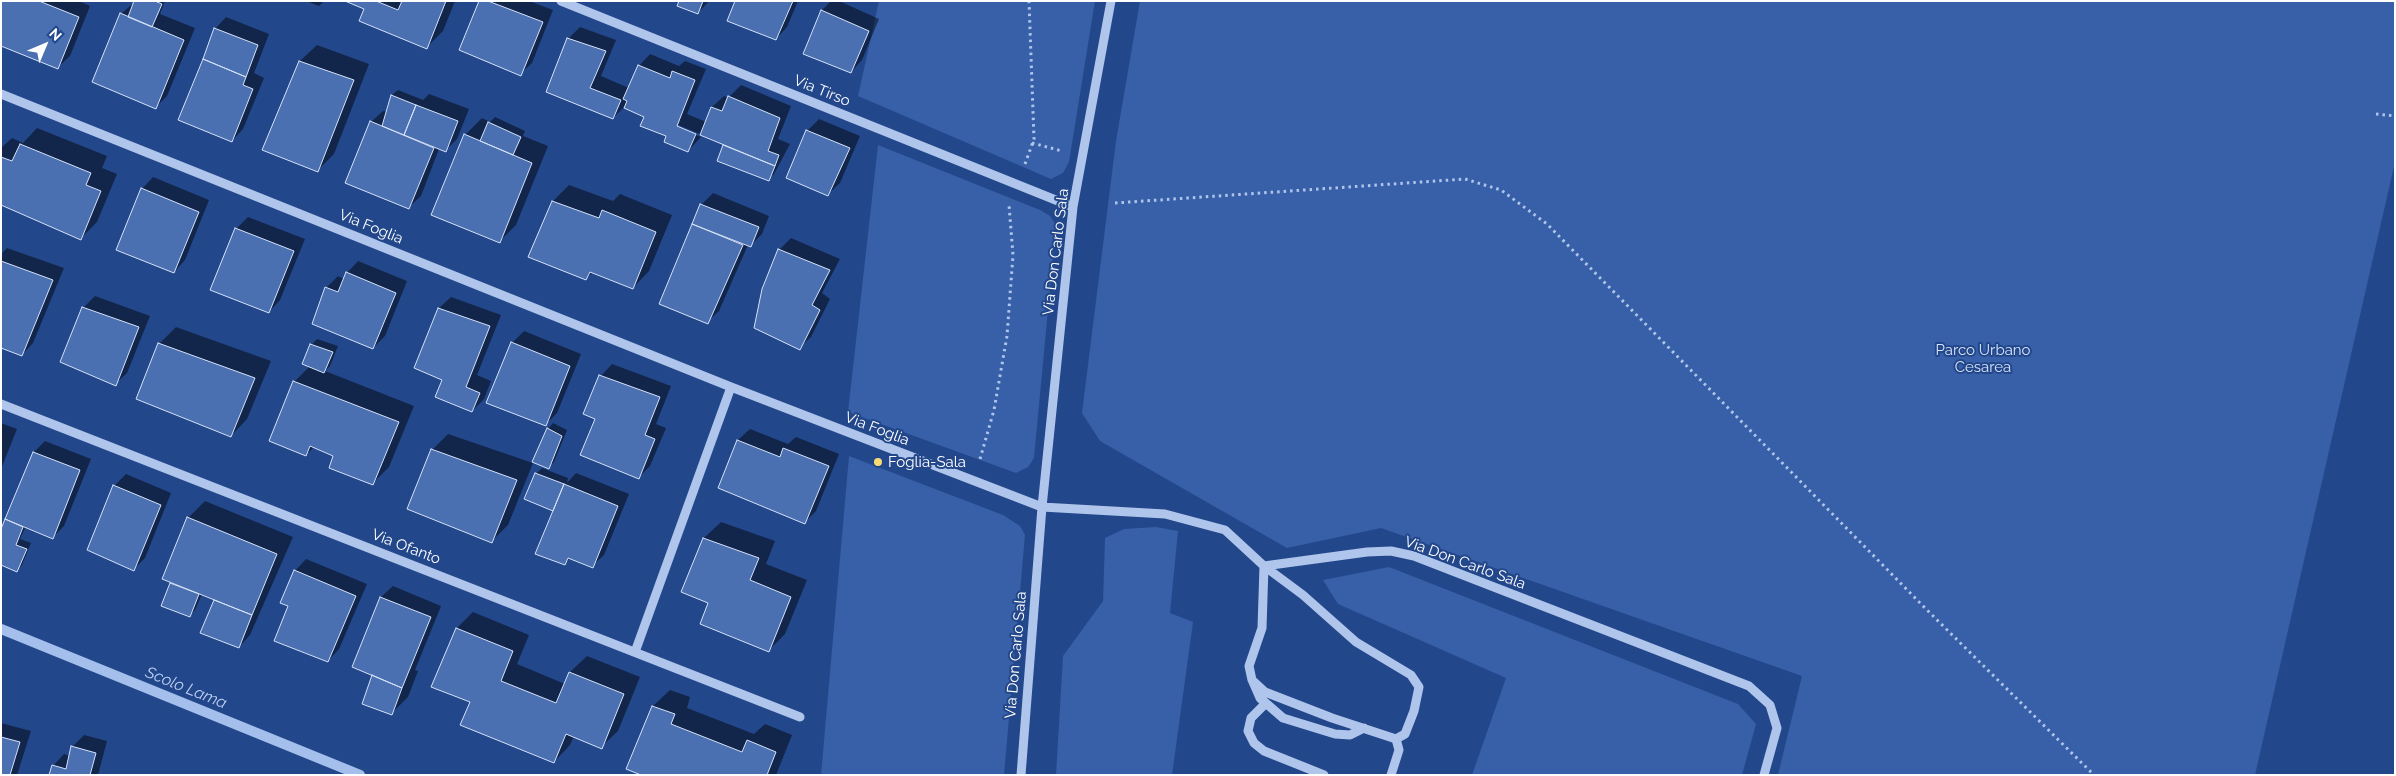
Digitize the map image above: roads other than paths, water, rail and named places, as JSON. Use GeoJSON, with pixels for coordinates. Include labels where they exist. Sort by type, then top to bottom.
{"type":"FeatureCollection","features":[{"type":"Feature","properties":{"kind":"street","name":"Via Tirso"},"geometry":{"type":"LineString","coordinates":[[561,1],[1073,207]]}},
{"type":"Feature","properties":{"kind":"street","name":"Via Don Carlo Sala"},"geometry":{"type":"LineString","coordinates":[[1020,775],[1042,507],[1073,207],[1111,1]]}},
{"type":"Feature","properties":{"kind":"street","name":"Via Foglia"},"geometry":{"type":"LineString","coordinates":[[1,94],[731,386],[1042,507]]}},
{"type":"Feature","properties":{"kind":"street"},"geometry":{"type":"LineString","coordinates":[[635,652],[731,386]]}},
{"type":"Feature","properties":{"kind":"street","name":"Via Ofanto"},"geometry":{"type":"LineString","coordinates":[[1,404],[800,717]]}},
{"type":"Feature","properties":{"kind":"street"},"geometry":{"type":"LineString","coordinates":[[1042,507],[1164,514],[1225,530],[1264,566],[1303,595],[1356,642],[1411,675],[1419,687],[1414,711],[1405,734],[1396,739],[1265,692],[1252,680]]}},
{"type":"Feature","properties":{"kind":"street","name":"Via Don Carlo Sala"},"geometry":{"type":"LineString","coordinates":[[1264,566],[1367,552],[1391,551],[1414,556],[1750,686],[1770,705],[1776,728],[1764,775]]}},
{"type":"Feature","properties":{"kind":"street"},"geometry":{"type":"LineString","coordinates":[[1264,566],[1262,628],[1249,666],[1252,680],[1260,698],[1283,718],[1335,734],[1350,734],[1364,728]]}},
{"type":"Feature","properties":{"kind":"street"},"geometry":{"type":"LineString","coordinates":[[1265,704],[1252,718],[1248,731],[1254,743],[1264,751],[1324,775]]}},
{"type":"Feature","properties":{"kind":"street"},"geometry":{"type":"LineString","coordinates":[[1391,775],[1398,750],[1396,739]]}},
{"type":"Feature","properties":{"kind":"waterway","name":"Scolo Lama"},"geometry":{"type":"LineString","coordinates":[[1,629],[360,775]]}},
{"type":"Feature","properties":{"kind":"place","name":"Foglia-Sala"},"geometry":{"type":"Point","coordinates":[878,462]}},
{"type":"Feature","properties":{"kind":"park label","name":"Parco Urbano Cesarea"},"geometry":{"type":"Point","coordinates":[1983,358]}}]}
